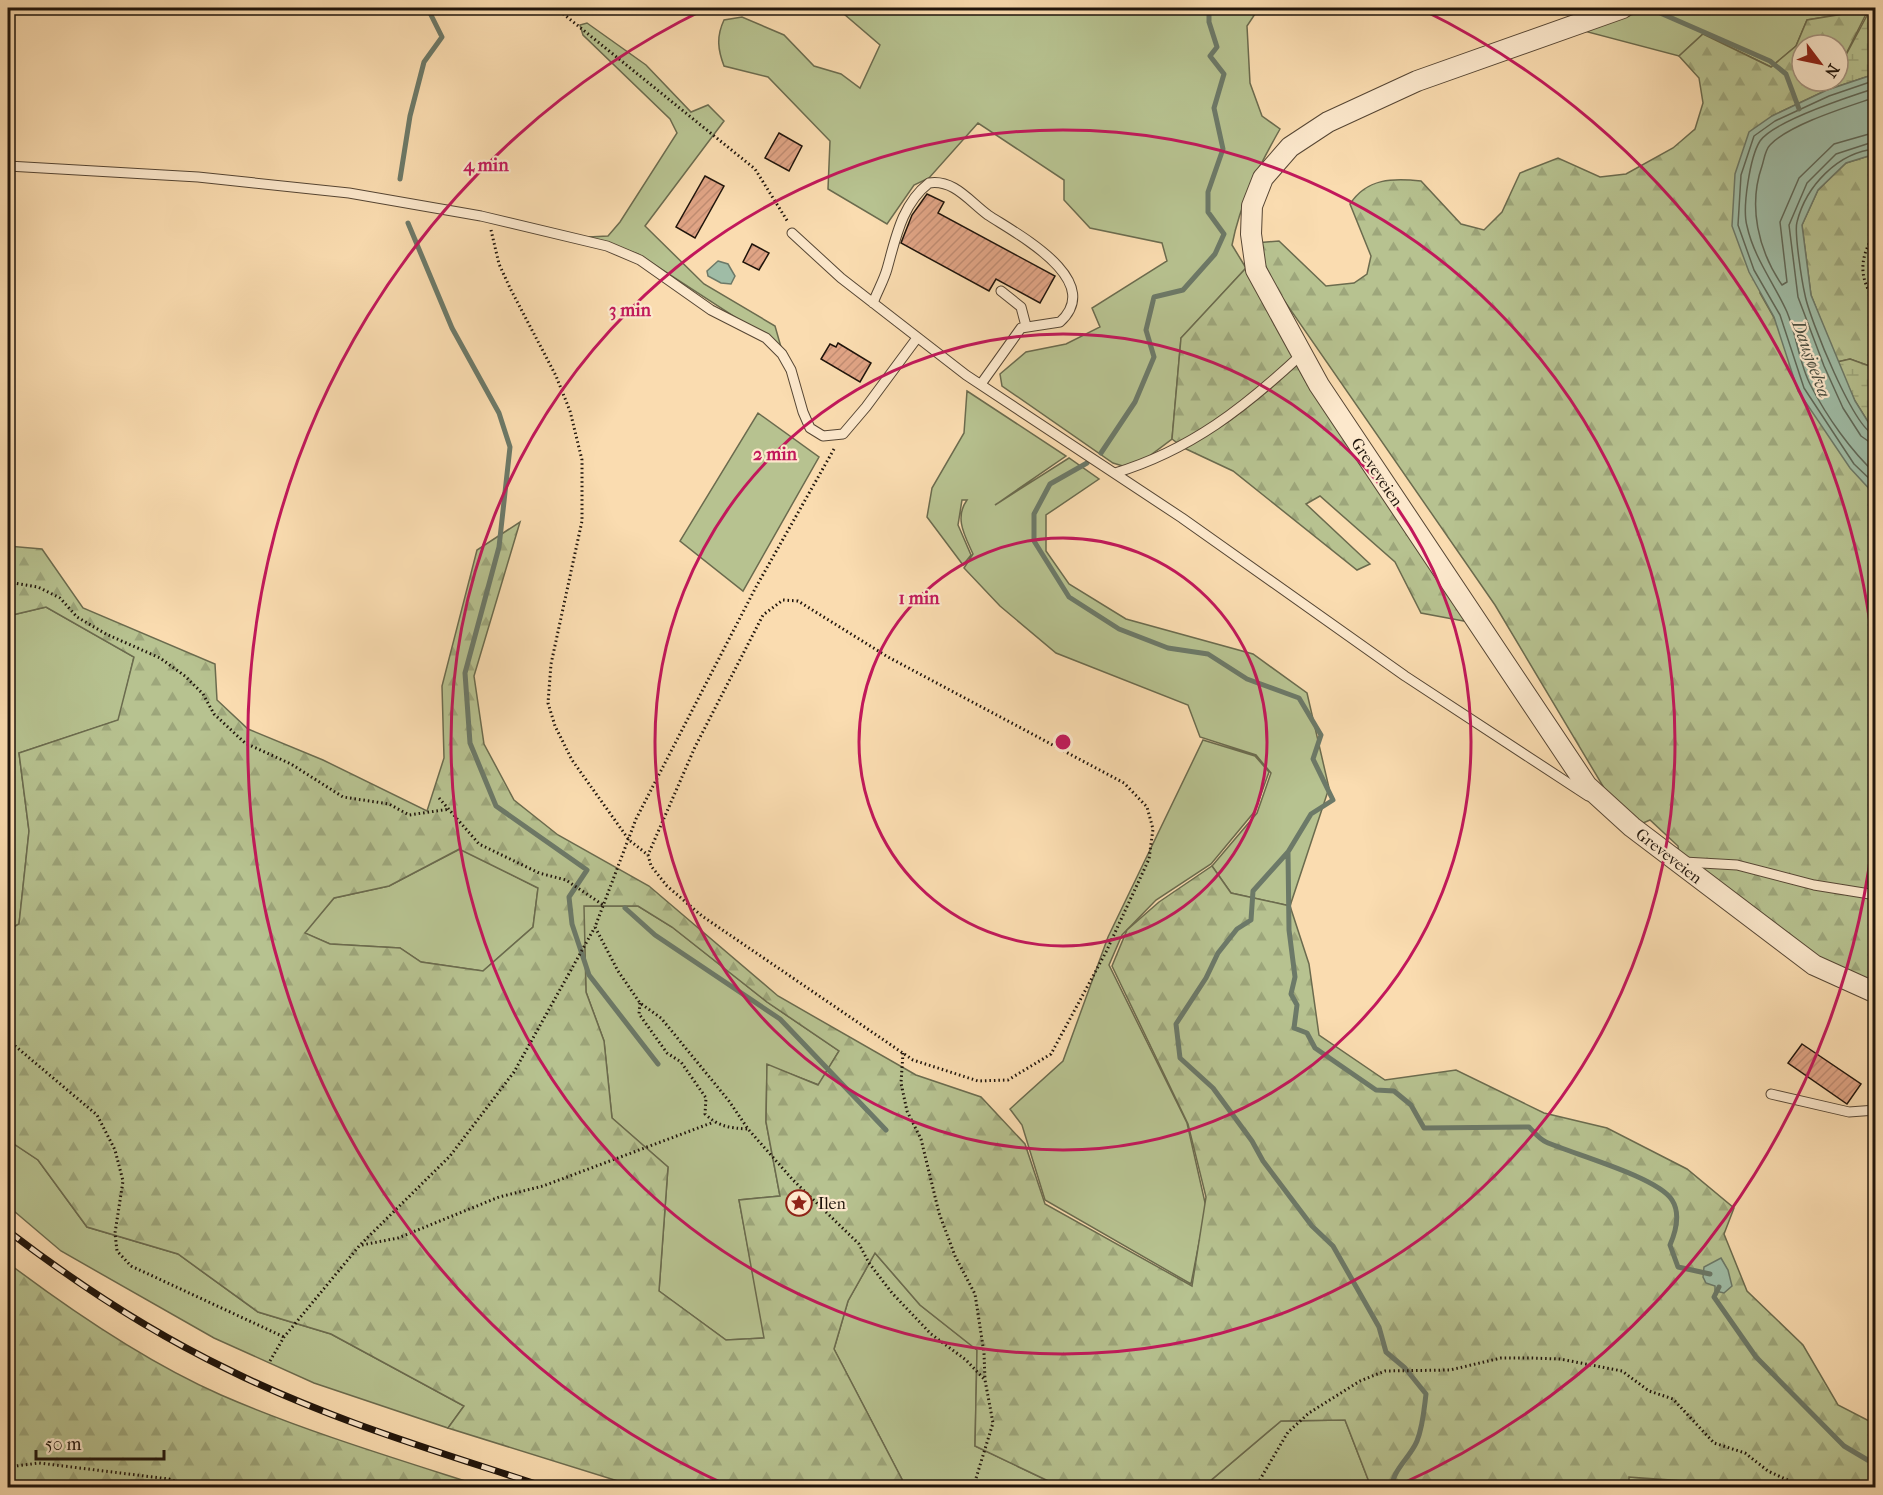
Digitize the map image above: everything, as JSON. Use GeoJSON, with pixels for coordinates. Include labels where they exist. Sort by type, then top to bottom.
{"type":"FeatureCollection","features":[{"type":"Feature","properties":{"kind":"street","name":"Greveveien"},"geometry":{"type":"LineString","coordinates":[[1623,8],[1386,94],[1328,122],[1290,147],[1276,160],[1263,178],[1252,206],[1251,234],[1256,270],[1319,385],[1587,786],[1604,804],[1814,965],[1875,993]]}},
{"type":"Feature","properties":{"kind":"lane"},"geometry":{"type":"LineString","coordinates":[[8,166],[198,177],[349,193],[488,218],[607,246],[640,260],[711,310],[766,338],[775,345],[791,370],[810,428],[823,436],[843,434],[917,338]]}},
{"type":"Feature","properties":{"kind":"lane"},"geometry":{"type":"LineString","coordinates":[[873,303],[907,208],[929,183],[946,183],[986,213],[1043,250],[1064,273],[1071,298],[1065,317],[1060,322],[1026,326],[1016,333],[981,384]]}},
{"type":"Feature","properties":{"kind":"lane"},"geometry":{"type":"LineString","coordinates":[[792,233],[873,303],[981,384],[1115,472],[1405,676],[1561,779],[1604,804]]}},
{"type":"Feature","properties":{"kind":"lane"},"geometry":{"type":"LineString","coordinates":[[1001,291],[1021,307],[1026,326]]}},
{"type":"Feature","properties":{"kind":"lane"},"geometry":{"type":"LineString","coordinates":[[1115,472],[1146,463],[1195,438],[1252,400],[1302,354]]}},
{"type":"Feature","properties":{"kind":"lane"},"geometry":{"type":"LineString","coordinates":[[1678,862],[1708,861],[1737,865],[1814,885],[1875,895]]}},
{"type":"Feature","properties":{"kind":"lane"},"geometry":{"type":"LineString","coordinates":[[1771,1094],[1840,1111],[1875,1110]]}},
{"type":"Feature","properties":{"kind":"path"},"geometry":{"type":"LineString","coordinates":[[556,8],[754,169],[784,214],[792,233]]}},
{"type":"Feature","properties":{"kind":"path"},"geometry":{"type":"LineString","coordinates":[[488,218],[499,264],[556,376],[570,411],[582,460],[582,521],[550,664],[548,703],[555,726],[572,760],[629,840],[648,855],[651,866],[667,886],[702,916],[913,1060],[978,1081],[1008,1080],[1051,1054],[1106,952],[1149,859],[1154,829],[1148,807],[1124,783],[888,657],[798,601],[783,600],[763,615],[695,747],[648,855]]}},
{"type":"Feature","properties":{"kind":"path"},"geometry":{"type":"LineString","coordinates":[[1875,232],[1868,243],[1861,266],[1865,288],[1875,302]]}},
{"type":"Feature","properties":{"kind":"path"},"geometry":{"type":"LineString","coordinates":[[270,1361],[284,1337],[360,1245],[450,1156],[514,1072],[595,927],[610,881],[636,819],[685,728],[716,664],[843,434]]}},
{"type":"Feature","properties":{"kind":"path"},"geometry":{"type":"LineString","coordinates":[[8,582],[38,587],[60,598],[77,616],[106,634],[160,658],[185,676],[203,694],[214,714],[245,743],[291,764],[343,796],[389,804],[409,815],[450,809]]}},
{"type":"Feature","properties":{"kind":"path"},"geometry":{"type":"LineString","coordinates":[[439,798],[479,844],[539,873],[566,880],[603,905]]}},
{"type":"Feature","properties":{"kind":"path"},"geometry":{"type":"LineString","coordinates":[[595,927],[618,971],[640,1003],[661,1018],[729,1101],[748,1129],[793,1180],[859,1244],[869,1263],[892,1293],[931,1334],[966,1360],[985,1380]]}},
{"type":"Feature","properties":{"kind":"path"},"geometry":{"type":"LineString","coordinates":[[640,1003],[639,1014],[667,1053],[681,1062],[706,1098],[705,1114],[726,1128],[748,1129]]}},
{"type":"Feature","properties":{"kind":"path"},"geometry":{"type":"LineString","coordinates":[[8,1040],[97,1115],[115,1150],[123,1180],[115,1233],[117,1251],[131,1266],[284,1337]]}},
{"type":"Feature","properties":{"kind":"path"},"geometry":{"type":"LineString","coordinates":[[903,1053],[901,1083],[907,1112],[921,1139],[939,1213],[956,1256],[975,1293],[984,1353],[985,1380],[993,1424],[973,1488]]}},
{"type":"Feature","properties":{"kind":"path"},"geometry":{"type":"LineString","coordinates":[[360,1245],[398,1238],[499,1197],[543,1186],[714,1122]]}},
{"type":"Feature","properties":{"kind":"path"},"geometry":{"type":"LineString","coordinates":[[1255,1488],[1288,1432],[1309,1413],[1360,1381],[1385,1371],[1450,1370],[1501,1358],[1560,1359],[1622,1371],[1649,1392],[1673,1399],[1714,1443],[1745,1454],[1768,1471],[1805,1488]]}},
{"type":"Feature","properties":{"kind":"path"},"geometry":{"type":"LineString","coordinates":[[8,1467],[39,1463],[169,1479],[195,1488]]}},
{"type":"Feature","properties":{"kind":"green space"},"geometry":{"type":"Polygon","coordinates":[[[837,8],[1259,8],[1247,26],[1250,83],[1262,116],[1280,129],[1251,185],[1235,229],[1232,245],[1246,268],[1181,338],[1172,439],[1148,457],[1126,467],[1113,463],[1002,386],[1000,374],[1026,352],[1066,344],[1100,327],[1092,308],[1167,261],[1162,243],[1090,228],[1064,200],[1064,180],[978,123],[929,178],[914,185],[887,224],[828,189],[830,141],[768,77],[724,66],[719,49],[719,38],[724,20],[742,17],[784,35],[814,66],[841,74],[860,88],[880,45],[837,8]]]}},
{"type":"Feature","properties":{"kind":"green space"},"geometry":{"type":"Polygon","coordinates":[[[1651,8],[1871,8],[1807,20],[1802,33],[1790,33],[1790,51],[1771,67],[1703,34],[1679,56],[1584,31],[1651,8]]]}},
{"type":"Feature","properties":{"kind":"green space"},"geometry":{"type":"Polygon","coordinates":[[[1871,8],[1875,8],[1875,74],[1850,82],[1850,47],[1871,8]]]}},
{"type":"Feature","properties":{"kind":"green space"},"geometry":{"type":"Polygon","coordinates":[[[1868,10],[1850,46],[1850,33],[1802,33],[1807,20],[1868,10]]]}},
{"type":"Feature","properties":{"kind":"green space"},"geometry":{"type":"Polygon","coordinates":[[[587,23],[646,65],[691,112],[708,105],[724,121],[645,226],[704,284],[775,326],[781,347],[638,254],[588,237],[608,236],[620,222],[677,133],[670,119],[583,35],[580,25],[587,23]]]}},
{"type":"Feature","properties":{"kind":"green space"},"geometry":{"type":"Polygon","coordinates":[[[1703,34],[1771,67],[1790,51],[1790,93],[1821,93],[1772,116],[1760,293],[1875,495],[1875,982],[1820,962],[1679,855],[1678,846],[1650,820],[1641,824],[1613,803],[1495,605],[1274,286],[1256,243],[1279,241],[1326,286],[1354,283],[1367,274],[1371,256],[1350,204],[1364,189],[1391,180],[1421,181],[1461,224],[1484,230],[1502,212],[1520,173],[1558,158],[1600,177],[1626,174],[1673,148],[1695,129],[1703,103],[1699,78],[1679,56],[1703,34]]]}},
{"type":"Feature","properties":{"kind":"green space"},"geometry":{"type":"Polygon","coordinates":[[[1875,154],[1875,368],[1850,359],[1837,362],[1811,295],[1802,225],[1818,190],[1846,163],[1875,154]]]}},
{"type":"Feature","properties":{"kind":"green space"},"geometry":{"type":"Polygon","coordinates":[[[1246,268],[1305,380],[1474,623],[1421,613],[1395,562],[1320,496],[1306,504],[1370,564],[1357,570],[1233,471],[1184,448],[1172,439],[1181,338],[1246,268]]]}},
{"type":"Feature","properties":{"kind":"green space"},"geometry":{"type":"Polygon","coordinates":[[[1850,359],[1875,368],[1875,433],[1855,401],[1837,362],[1850,359]]]}},
{"type":"Feature","properties":{"kind":"green space"},"geometry":{"type":"Polygon","coordinates":[[[967,391],[1066,456],[995,505],[1069,458],[1099,479],[1046,515],[1046,551],[1069,584],[1126,619],[1253,654],[1307,693],[1329,788],[1290,906],[1231,893],[1212,866],[1257,813],[1271,773],[1256,755],[1200,737],[1188,705],[1056,653],[1000,606],[964,568],[973,554],[964,534],[961,520],[963,507],[967,500],[962,500],[958,525],[971,555],[963,565],[927,517],[932,488],[964,433],[967,391]]]}},
{"type":"Feature","properties":{"kind":"green space"},"geometry":{"type":"Polygon","coordinates":[[[758,413],[819,457],[743,591],[680,541],[758,413]]]}},
{"type":"Feature","properties":{"kind":"green space"},"geometry":{"type":"Polygon","coordinates":[[[520,522],[474,676],[484,744],[514,800],[558,835],[649,886],[778,996],[916,1075],[981,1097],[1025,1144],[1045,1204],[1192,1286],[1206,1197],[1188,1124],[1112,966],[1127,930],[1159,902],[1212,866],[1231,893],[1290,906],[1309,964],[1319,1035],[1385,1080],[1456,1070],[1544,1113],[1607,1128],[1687,1169],[1734,1208],[1724,1234],[1747,1291],[1803,1345],[1838,1405],[1875,1424],[1875,1487],[1687,1488],[1685,1481],[1629,1477],[1629,1488],[1371,1487],[1345,1420],[1281,1421],[1210,1481],[1194,1487],[1061,1487],[975,1446],[977,1350],[920,1305],[875,1253],[848,1301],[834,1349],[906,1487],[637,1487],[448,1428],[464,1406],[331,1334],[258,1312],[178,1254],[87,1227],[38,1160],[8,1140],[8,930],[19,924],[29,831],[19,753],[118,720],[134,657],[46,607],[8,616],[8,546],[42,549],[83,608],[215,664],[217,700],[248,729],[323,760],[427,811],[444,758],[442,686],[477,550],[520,522]],[[459,849],[389,886],[334,898],[305,933],[330,944],[400,948],[421,962],[483,971],[533,927],[538,888],[459,849]],[[584,906],[586,992],[604,1041],[612,1118],[668,1167],[659,1291],[726,1340],[764,1338],[739,1200],[780,1196],[766,1122],[767,1064],[818,1085],[839,1051],[767,1002],[672,927],[638,906],[584,906]]]}},
{"type":"Feature","properties":{"kind":"green space"},"geometry":{"type":"Polygon","coordinates":[[[46,607],[134,657],[119,720],[19,753],[29,831],[19,924],[8,930],[8,616],[46,607]]]}},
{"type":"Feature","properties":{"kind":"green space"},"geometry":{"type":"Polygon","coordinates":[[[1203,740],[1255,756],[1269,772],[1255,811],[1211,864],[1156,900],[1122,935],[1109,965],[1187,1123],[1206,1207],[1191,1284],[1045,1200],[1022,1125],[1010,1109],[1063,1061],[1108,937],[1203,740]]]}},
{"type":"Feature","properties":{"kind":"green space"},"geometry":{"type":"Polygon","coordinates":[[[460,849],[538,888],[533,927],[483,971],[421,962],[400,948],[330,944],[304,933],[334,898],[389,886],[460,849]]]}},
{"type":"Feature","properties":{"kind":"green space"},"geometry":{"type":"Polygon","coordinates":[[[583,906],[638,906],[672,927],[767,1002],[839,1051],[819,1085],[767,1065],[766,1122],[780,1196],[739,1200],[765,1338],[726,1340],[659,1291],[668,1167],[612,1118],[604,1041],[586,992],[583,906]]]}},
{"type":"Feature","properties":{"kind":"green space"},"geometry":{"type":"Polygon","coordinates":[[[8,1140],[38,1160],[87,1227],[178,1254],[258,1312],[331,1334],[464,1406],[448,1428],[314,1383],[214,1338],[61,1251],[8,1206],[8,1140]]]}},
{"type":"Feature","properties":{"kind":"green space"},"geometry":{"type":"Polygon","coordinates":[[[875,1253],[920,1305],[977,1350],[975,1446],[1061,1487],[906,1487],[834,1349],[848,1301],[875,1253]]]}},
{"type":"Feature","properties":{"kind":"green space"},"geometry":{"type":"Polygon","coordinates":[[[8,1263],[111,1335],[193,1382],[318,1433],[484,1487],[8,1487],[8,1263]]]}},
{"type":"Feature","properties":{"kind":"green space"},"geometry":{"type":"Polygon","coordinates":[[[1345,1420],[1371,1487],[1194,1488],[1210,1481],[1281,1421],[1345,1420]]]}},
{"type":"Feature","properties":{"kind":"green space"},"geometry":{"type":"Polygon","coordinates":[[[1628,1477],[1685,1481],[1687,1487],[1629,1487],[1628,1477]]]}},
{"type":"Feature","properties":{"kind":"water","name":"Dausjøelva"},"geometry":{"type":"Polygon","coordinates":[[[1875,74],[1875,154],[1846,163],[1818,190],[1802,225],[1811,295],[1855,401],[1875,433],[1875,495],[1850,468],[1798,391],[1774,317],[1749,272],[1732,226],[1735,174],[1749,132],[1772,116],[1821,93],[1850,93],[1850,82],[1875,74]]]}},
{"type":"Feature","properties":{"kind":"water"},"geometry":{"type":"Polygon","coordinates":[[[718,261],[728,264],[735,276],[731,284],[721,283],[708,276],[707,271],[718,261]]]}},
{"type":"Feature","properties":{"kind":"water"},"geometry":{"type":"Polygon","coordinates":[[[1721,1258],[1728,1270],[1732,1286],[1724,1293],[1715,1291],[1715,1286],[1706,1283],[1703,1277],[1704,1267],[1721,1258]]]}},
{"type":"Feature","properties":{"kind":"building"},"geometry":{"type":"Polygon","coordinates":[[[779,133],[802,146],[789,171],[765,158],[779,133]]]}},
{"type":"Feature","properties":{"kind":"building"},"geometry":{"type":"Polygon","coordinates":[[[705,176],[724,186],[695,238],[676,227],[705,176]]]}},
{"type":"Feature","properties":{"kind":"building"},"geometry":{"type":"Polygon","coordinates":[[[927,194],[944,202],[938,213],[1055,276],[1040,303],[996,279],[989,291],[901,243],[912,215],[927,194]]]}},
{"type":"Feature","properties":{"kind":"building"},"geometry":{"type":"Polygon","coordinates":[[[752,244],[769,253],[759,270],[743,262],[752,244]]]}},
{"type":"Feature","properties":{"kind":"building"},"geometry":{"type":"Polygon","coordinates":[[[838,343],[871,363],[860,382],[821,359],[830,344],[836,347],[838,343]]]}},
{"type":"Feature","properties":{"kind":"building"},"geometry":{"type":"Polygon","coordinates":[[[1802,1044],[1861,1084],[1847,1104],[1788,1063],[1802,1044]]]}},
{"type":"Feature","properties":{"kind":"waterway"},"geometry":{"type":"LineString","coordinates":[[400,179],[410,116],[424,62],[442,37],[430,13],[431,8]]}},
{"type":"Feature","properties":{"kind":"waterway"},"geometry":{"type":"LineString","coordinates":[[1101,453],[1135,402],[1154,357],[1146,330],[1154,297],[1183,290],[1215,254],[1224,234],[1208,212],[1208,192],[1223,149],[1214,108],[1224,74],[1210,56],[1217,47],[1209,22],[1209,8]]}},
{"type":"Feature","properties":{"kind":"waterway"},"geometry":{"type":"LineString","coordinates":[[1651,9],[1770,61],[1786,74],[1799,109]]}},
{"type":"Feature","properties":{"kind":"waterway"},"geometry":{"type":"LineString","coordinates":[[408,223],[452,328],[499,413],[510,447],[499,547],[465,673],[470,743],[496,806],[587,870],[569,897],[572,924],[589,975],[658,1064]]}},
{"type":"Feature","properties":{"kind":"waterway"},"geometry":{"type":"LineString","coordinates":[[1087,463],[1050,484],[1034,514],[1034,541],[1069,597],[1119,629],[1168,648],[1208,654],[1247,679],[1299,698],[1321,735],[1313,759],[1333,800],[1311,814],[1288,852],[1253,891],[1251,920],[1237,929],[1218,953],[1206,978],[1176,1024],[1180,1058],[1213,1088],[1252,1141],[1263,1161],[1312,1226],[1333,1246],[1379,1327],[1386,1352],[1405,1368],[1426,1394],[1417,1441],[1395,1475],[1392,1488]]}},
{"type":"Feature","properties":{"kind":"waterway"},"geometry":{"type":"LineString","coordinates":[[1288,852],[1289,930],[1295,977],[1291,994],[1297,1005],[1294,1028],[1307,1033],[1315,1048],[1376,1090],[1394,1091],[1411,1105],[1424,1128],[1529,1127],[1546,1142],[1614,1167],[1664,1191],[1675,1205],[1677,1222],[1670,1245],[1678,1267],[1710,1274]]}},
{"type":"Feature","properties":{"kind":"waterway"},"geometry":{"type":"LineString","coordinates":[[625,908],[655,935],[780,1019],[886,1130]]}},
{"type":"Feature","properties":{"kind":"waterway"},"geometry":{"type":"LineString","coordinates":[[1719,1287],[1714,1297],[1756,1357],[1844,1446],[1876,1465]]}},
{"type":"Feature","properties":{"kind":"railway"},"geometry":{"type":"LineString","coordinates":[[8,1231],[60,1270],[114,1306],[227,1369],[345,1420],[548,1488]]}},
{"type":"Feature","properties":{"kind":"place","name":"Ilen"},"geometry":{"type":"Point","coordinates":[799,1203]}}]}
